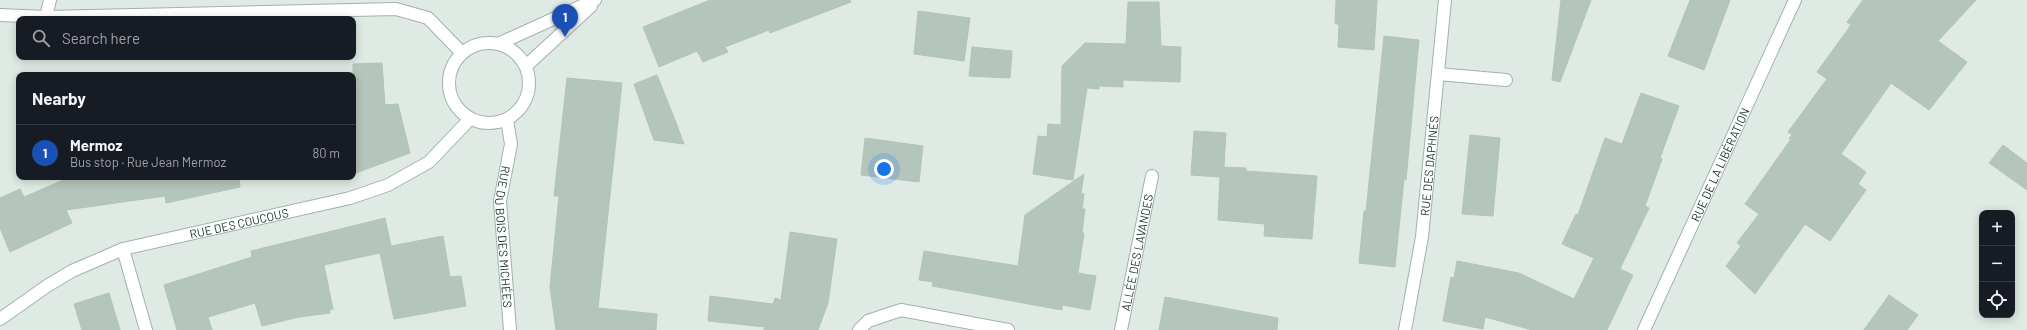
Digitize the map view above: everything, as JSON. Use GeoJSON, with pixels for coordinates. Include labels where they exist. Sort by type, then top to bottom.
{"type":"FeatureCollection","features":[{"type":"Feature","properties":{"kind":"street"},"geometry":{"type":"LineString","coordinates":[[46,16],[50,0]]}},
{"type":"Feature","properties":{"kind":"street"},"geometry":{"type":"LineString","coordinates":[[498,44],[514,52],[526,66],[529,81],[526,99],[518,111],[506,120],[493,124],[470,119],[462,114],[452,101],[448,85],[452,66],[462,53],[472,47],[482,44],[498,44],[596,0]]}},
{"type":"Feature","properties":{"kind":"street"},"geometry":{"type":"LineString","coordinates":[[526,66],[596,0]]}},
{"type":"Feature","properties":{"kind":"street","name":"RUE DES DAPHNÉS"},"geometry":{"type":"LineString","coordinates":[[1405,330],[1422,237],[1444,0]]}},
{"type":"Feature","properties":{"kind":"street","name":"RUE DE LA LIBÉRATION"},"geometry":{"type":"LineString","coordinates":[[1644,330],[1795,0]]}},
{"type":"Feature","properties":{"kind":"street"},"geometry":{"type":"LineString","coordinates":[[90,16],[396,9],[428,18],[462,53]]}},
{"type":"Feature","properties":{"kind":"street"},"geometry":{"type":"LineString","coordinates":[[0,14],[31,16]]}},
{"type":"Feature","properties":{"kind":"street"},"geometry":{"type":"LineString","coordinates":[[1438,74],[1506,80]]}},
{"type":"Feature","properties":{"kind":"street","name":"RUE DES COUCOUS"},"geometry":{"type":"LineString","coordinates":[[0,319],[66,275],[98,259],[123,249],[350,198],[388,185],[429,162],[470,119]]}},
{"type":"Feature","properties":{"kind":"street","name":"RUE DU BOIS DES MICHÉES"},"geometry":{"type":"LineString","coordinates":[[506,120],[511,144],[500,202],[510,330]]}},
{"type":"Feature","properties":{"kind":"street","name":"ALLÉE DES LAVANDES"},"geometry":{"type":"LineString","coordinates":[[1121,330],[1152,176]]}},
{"type":"Feature","properties":{"kind":"street"},"geometry":{"type":"LineString","coordinates":[[123,249],[146,330]]}},
{"type":"Feature","properties":{"kind":"street"},"geometry":{"type":"LineString","coordinates":[[859,330],[868,321],[901,310],[1008,330]]}},
{"type":"Feature","properties":{"kind":"building"},"geometry":{"type":"Polygon","coordinates":[[[710,0],[850,0],[851,2],[770,33],[769,30],[725,47],[728,52],[703,62],[697,51],[659,67],[643,27],[710,0]]]}},
{"type":"Feature","properties":{"kind":"building"},"geometry":{"type":"Polygon","coordinates":[[[1336,0],[1377,0],[1374,50],[1338,47],[1339,24],[1335,24],[1336,0]]]}},
{"type":"Feature","properties":{"kind":"building"},"geometry":{"type":"Polygon","coordinates":[[[1561,0],[1591,0],[1560,82],[1552,80],[1561,0]]]}},
{"type":"Feature","properties":{"kind":"building"},"geometry":{"type":"Polygon","coordinates":[[[1690,0],[1730,0],[1704,70],[1668,56],[1690,0]]]}},
{"type":"Feature","properties":{"kind":"building"},"geometry":{"type":"Polygon","coordinates":[[[1863,0],[1976,0],[1938,41],[1967,62],[1929,110],[1891,83],[1841,154],[1866,172],[1858,184],[1866,190],[1830,241],[1805,224],[1755,294],[1726,266],[1741,246],[1737,243],[1759,214],[1745,204],[1791,139],[1789,138],[1792,135],[1788,132],[1827,79],[1817,72],[1851,25],[1847,22],[1863,0]]]}},
{"type":"Feature","properties":{"kind":"building"},"geometry":{"type":"Polygon","coordinates":[[[1128,2],[1159,2],[1161,46],[1181,47],[1180,82],[1123,80],[1123,87],[1099,86],[1099,89],[1087,88],[1073,180],[1033,174],[1038,136],[1047,137],[1048,124],[1061,125],[1062,66],[1085,43],[1126,44],[1128,2]]]}},
{"type":"Feature","properties":{"kind":"building"},"geometry":{"type":"Polygon","coordinates":[[[918,11],[970,18],[964,61],[914,54],[918,11]]]}},
{"type":"Feature","properties":{"kind":"building"},"geometry":{"type":"Polygon","coordinates":[[[1384,36],[1419,40],[1406,180],[1404,179],[1395,267],[1359,263],[1364,211],[1366,211],[1384,36]]]}},
{"type":"Feature","properties":{"kind":"building"},"geometry":{"type":"Polygon","coordinates":[[[972,47],[1012,51],[1010,78],[969,76],[972,47]]]}},
{"type":"Feature","properties":{"kind":"building"},"geometry":{"type":"Polygon","coordinates":[[[382,63],[385,105],[398,104],[410,153],[356,173],[356,72],[353,72],[353,64],[382,63]]]}},
{"type":"Feature","properties":{"kind":"building"},"geometry":{"type":"Polygon","coordinates":[[[657,75],[684,144],[654,140],[634,84],[657,75]]]}},
{"type":"Feature","properties":{"kind":"building"},"geometry":{"type":"Polygon","coordinates":[[[567,78],[622,83],[598,308],[657,314],[656,330],[556,330],[550,287],[559,196],[554,196],[567,78]]]}},
{"type":"Feature","properties":{"kind":"building"},"geometry":{"type":"Polygon","coordinates":[[[1641,93],[1679,106],[1660,158],[1662,159],[1645,206],[1649,208],[1620,269],[1633,275],[1607,330],[1532,330],[1485,317],[1483,329],[1443,321],[1451,277],[1454,278],[1457,261],[1519,273],[1574,299],[1594,258],[1562,244],[1576,214],[1578,215],[1605,138],[1622,144],[1641,93]]]}},
{"type":"Feature","properties":{"kind":"building"},"geometry":{"type":"Polygon","coordinates":[[[1194,131],[1226,133],[1224,167],[1246,168],[1246,171],[1317,176],[1312,239],[1264,236],[1265,224],[1218,220],[1220,177],[1191,175],[1194,131]]]}},
{"type":"Feature","properties":{"kind":"building"},"geometry":{"type":"Polygon","coordinates":[[[1470,135],[1500,138],[1493,216],[1462,214],[1470,135]]]}},
{"type":"Feature","properties":{"kind":"building"},"geometry":{"type":"Polygon","coordinates":[[[865,138],[923,146],[919,182],[861,175],[865,138]]]}},
{"type":"Feature","properties":{"kind":"building"},"geometry":{"type":"Polygon","coordinates":[[[2003,145],[2027,163],[2027,190],[1989,163],[2003,145]]]}},
{"type":"Feature","properties":{"kind":"building"},"geometry":{"type":"Polygon","coordinates":[[[1084,174],[1081,193],[1084,194],[1082,209],[1085,209],[1082,233],[1084,233],[1078,273],[1096,276],[1090,310],[1062,305],[1062,310],[932,286],[933,282],[919,280],[924,251],[1018,266],[1025,215],[1084,174]]]}},
{"type":"Feature","properties":{"kind":"building"},"geometry":{"type":"Polygon","coordinates":[[[239,180],[240,187],[166,203],[165,196],[66,210],[72,223],[10,252],[0,228],[0,198],[20,189],[24,197],[61,181],[239,180]]]}},
{"type":"Feature","properties":{"kind":"building"},"geometry":{"type":"Polygon","coordinates":[[[385,218],[391,246],[443,236],[450,277],[461,276],[466,306],[394,319],[380,253],[324,265],[333,309],[329,310],[330,313],[299,317],[262,326],[255,303],[208,317],[212,330],[177,330],[164,285],[252,257],[251,251],[385,218]]]}},
{"type":"Feature","properties":{"kind":"building"},"geometry":{"type":"Polygon","coordinates":[[[790,232],[837,239],[828,303],[818,330],[764,330],[765,327],[708,321],[710,296],[773,304],[775,298],[781,300],[790,232]]]}},
{"type":"Feature","properties":{"kind":"building"},"geometry":{"type":"Polygon","coordinates":[[[109,293],[120,330],[82,330],[74,304],[109,293]]]}},
{"type":"Feature","properties":{"kind":"building"},"geometry":{"type":"Polygon","coordinates":[[[1889,295],[1918,315],[1907,330],[1864,330],[1889,295]]]}},
{"type":"Feature","properties":{"kind":"building"},"geometry":{"type":"Polygon","coordinates":[[[1165,297],[1278,318],[1277,330],[1159,330],[1165,297]]]}},
{"type":"Feature","properties":{"kind":"place","name":"Mermoz"},"geometry":{"type":"Point","coordinates":[565,37]}}]}
